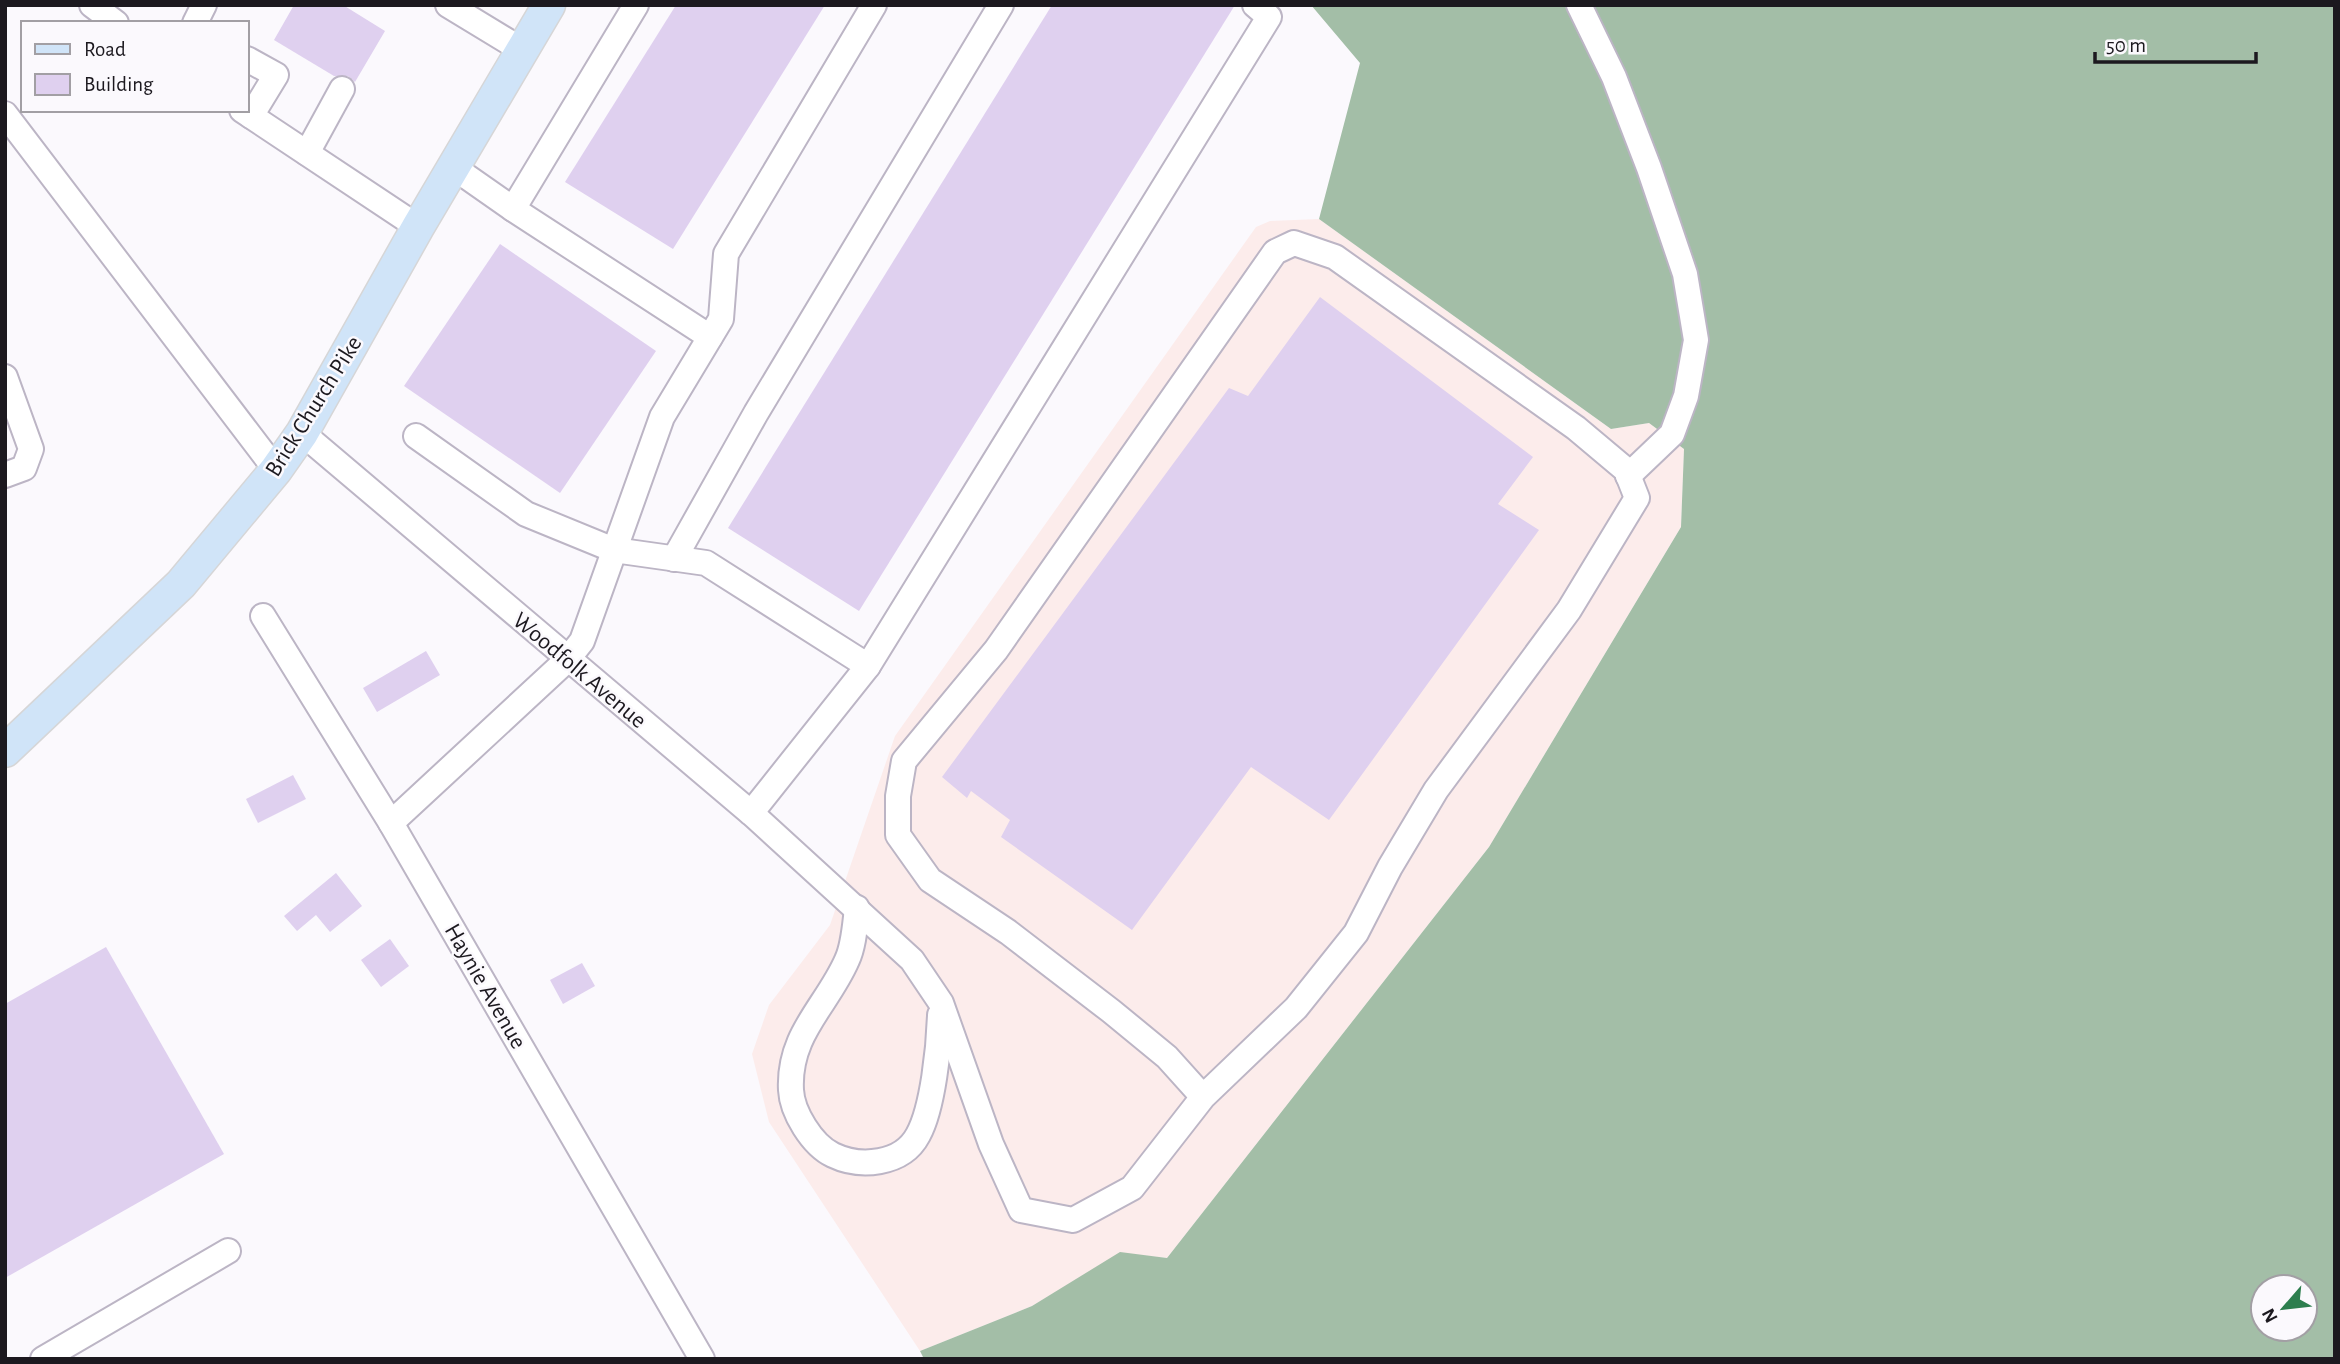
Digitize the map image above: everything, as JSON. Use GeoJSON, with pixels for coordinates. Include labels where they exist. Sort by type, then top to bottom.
{"type":"FeatureCollection","features":[{"type":"Feature","properties":{"kind":"main road","name":"Brick Church Pike"},"geometry":{"type":"LineString","coordinates":[[5,751],[181,584],[276,470],[302,433],[418,226],[549,5]]}},
{"type":"Feature","properties":{"kind":"street"},"geometry":{"type":"LineString","coordinates":[[92,5],[113,21]]}},
{"type":"Feature","properties":{"kind":"street"},"geometry":{"type":"LineString","coordinates":[[196,21],[204,5]]}},
{"type":"Feature","properties":{"kind":"street"},"geometry":{"type":"LineString","coordinates":[[448,5],[522,50]]}},
{"type":"Feature","properties":{"kind":"street"},"geometry":{"type":"LineString","coordinates":[[513,209],[636,5]]}},
{"type":"Feature","properties":{"kind":"street"},"geometry":{"type":"LineString","coordinates":[[391,823],[567,660],[582,641],[662,417],[721,319],[726,254],[874,5]]}},
{"type":"Feature","properties":{"kind":"street"},"geometry":{"type":"LineString","coordinates":[[674,559],[756,413],[1002,5]]}},
{"type":"Feature","properties":{"kind":"street"},"geometry":{"type":"LineString","coordinates":[[751,814],[868,666],[1269,17],[1255,5]]}},
{"type":"Feature","properties":{"kind":"street"},"geometry":{"type":"LineString","coordinates":[[1579,5],[1614,77],[1649,169],[1685,274],[1696,340],[1686,396],[1672,434],[1628,476]]}},
{"type":"Feature","properties":{"kind":"street"},"geometry":{"type":"LineString","coordinates":[[248,60],[276,75],[248,110]]}},
{"type":"Feature","properties":{"kind":"street"},"geometry":{"type":"LineString","coordinates":[[307,153],[342,89]]}},
{"type":"Feature","properties":{"kind":"street"},"geometry":{"type":"LineString","coordinates":[[246,113],[418,226]]}},
{"type":"Feature","properties":{"kind":"street"},"geometry":{"type":"LineString","coordinates":[[5,114],[276,470]]}},
{"type":"Feature","properties":{"kind":"street"},"geometry":{"type":"LineString","coordinates":[[453,167],[710,337]]}},
{"type":"Feature","properties":{"kind":"street"},"geometry":{"type":"LineString","coordinates":[[1294,243],[1335,257],[1576,428],[1626,470],[1637,498],[1613,542],[1569,610],[1436,790],[1390,867],[1356,933],[1296,1008],[1203,1097],[1167,1057],[1111,1011],[1008,932],[930,880],[898,835],[898,796],[904,761],[996,650],[1275,252],[1294,243]]}},
{"type":"Feature","properties":{"kind":"street"},"geometry":{"type":"LineString","coordinates":[[5,377],[31,449],[24,468],[5,475]]}},
{"type":"Feature","properties":{"kind":"street","name":"Woodfolk Avenue"},"geometry":{"type":"LineString","coordinates":[[302,433],[751,814],[858,908],[912,961],[941,1003],[991,1144],[1021,1210],[1073,1220],[1132,1188],[1203,1097]]}},
{"type":"Feature","properties":{"kind":"street"},"geometry":{"type":"LineString","coordinates":[[416,436],[526,514],[614,550],[706,563],[868,666]]}},
{"type":"Feature","properties":{"kind":"street","name":"Haynie Avenue"},"geometry":{"type":"LineString","coordinates":[[263,616],[391,823],[695,1357]]}},
{"type":"Feature","properties":{"kind":"street"},"geometry":{"type":"LineString","coordinates":[[858,908],[848,959],[801,1033],[791,1070],[791,1093],[804,1128],[832,1154],[865,1163],[889,1159],[906,1150],[918,1135],[939,1049],[941,1003]]}},
{"type":"Feature","properties":{"kind":"street"},"geometry":{"type":"LineString","coordinates":[[43,1359],[228,1251]]}},
{"type":"Feature","properties":{"kind":"shaded area"},"geometry":{"type":"Polygon","coordinates":[[[1319,219],[1611,429],[1649,423],[1684,449],[1681,527],[1489,847],[1167,1258],[1120,1253],[1032,1306],[920,1351],[769,1122],[752,1054],[769,1005],[830,925],[895,736],[1256,227],[1270,221],[1319,219]]]}},
{"type":"Feature","properties":{"kind":"green space"},"geometry":{"type":"Polygon","coordinates":[[[1311,5],[2335,5],[2335,1359],[924,1359],[920,1351],[1032,1306],[1120,1252],[1167,1258],[1489,847],[1681,527],[1684,449],[1649,423],[1611,429],[1319,219],[1360,63],[1311,5]]]}},
{"type":"Feature","properties":{"kind":"building"},"geometry":{"type":"Polygon","coordinates":[[[294,5],[343,5],[385,31],[355,82],[348,76],[334,76],[274,40],[294,5]]]}},
{"type":"Feature","properties":{"kind":"building"},"geometry":{"type":"Polygon","coordinates":[[[676,5],[825,5],[673,249],[565,182],[676,5]]]}},
{"type":"Feature","properties":{"kind":"building"},"geometry":{"type":"Polygon","coordinates":[[[1052,5],[1235,5],[859,611],[728,528],[1052,5]]]}},
{"type":"Feature","properties":{"kind":"building"},"geometry":{"type":"Polygon","coordinates":[[[500,244],[656,351],[560,493],[404,386],[500,244]]]}},
{"type":"Feature","properties":{"kind":"building"},"geometry":{"type":"Polygon","coordinates":[[[1320,297],[1533,457],[1498,504],[1539,530],[1329,820],[1251,767],[1132,930],[1001,837],[1010,820],[971,791],[967,798],[942,777],[1229,388],[1248,396],[1320,297]]]}},
{"type":"Feature","properties":{"kind":"building"},"geometry":{"type":"Polygon","coordinates":[[[426,651],[440,675],[377,712],[363,688],[426,651]]]}},
{"type":"Feature","properties":{"kind":"building"},"geometry":{"type":"Polygon","coordinates":[[[293,775],[306,799],[258,823],[246,799],[293,775]]]}},
{"type":"Feature","properties":{"kind":"building"},"geometry":{"type":"Polygon","coordinates":[[[336,873],[362,906],[330,932],[316,915],[297,931],[284,916],[336,873]]]}},
{"type":"Feature","properties":{"kind":"building"},"geometry":{"type":"Polygon","coordinates":[[[390,939],[409,966],[381,987],[361,960],[390,939]]]}},
{"type":"Feature","properties":{"kind":"building"},"geometry":{"type":"Polygon","coordinates":[[[106,947],[224,1154],[5,1278],[5,1004],[106,947]]]}},
{"type":"Feature","properties":{"kind":"building"},"geometry":{"type":"Polygon","coordinates":[[[582,963],[595,986],[563,1004],[550,980],[582,963]]]}}]}
